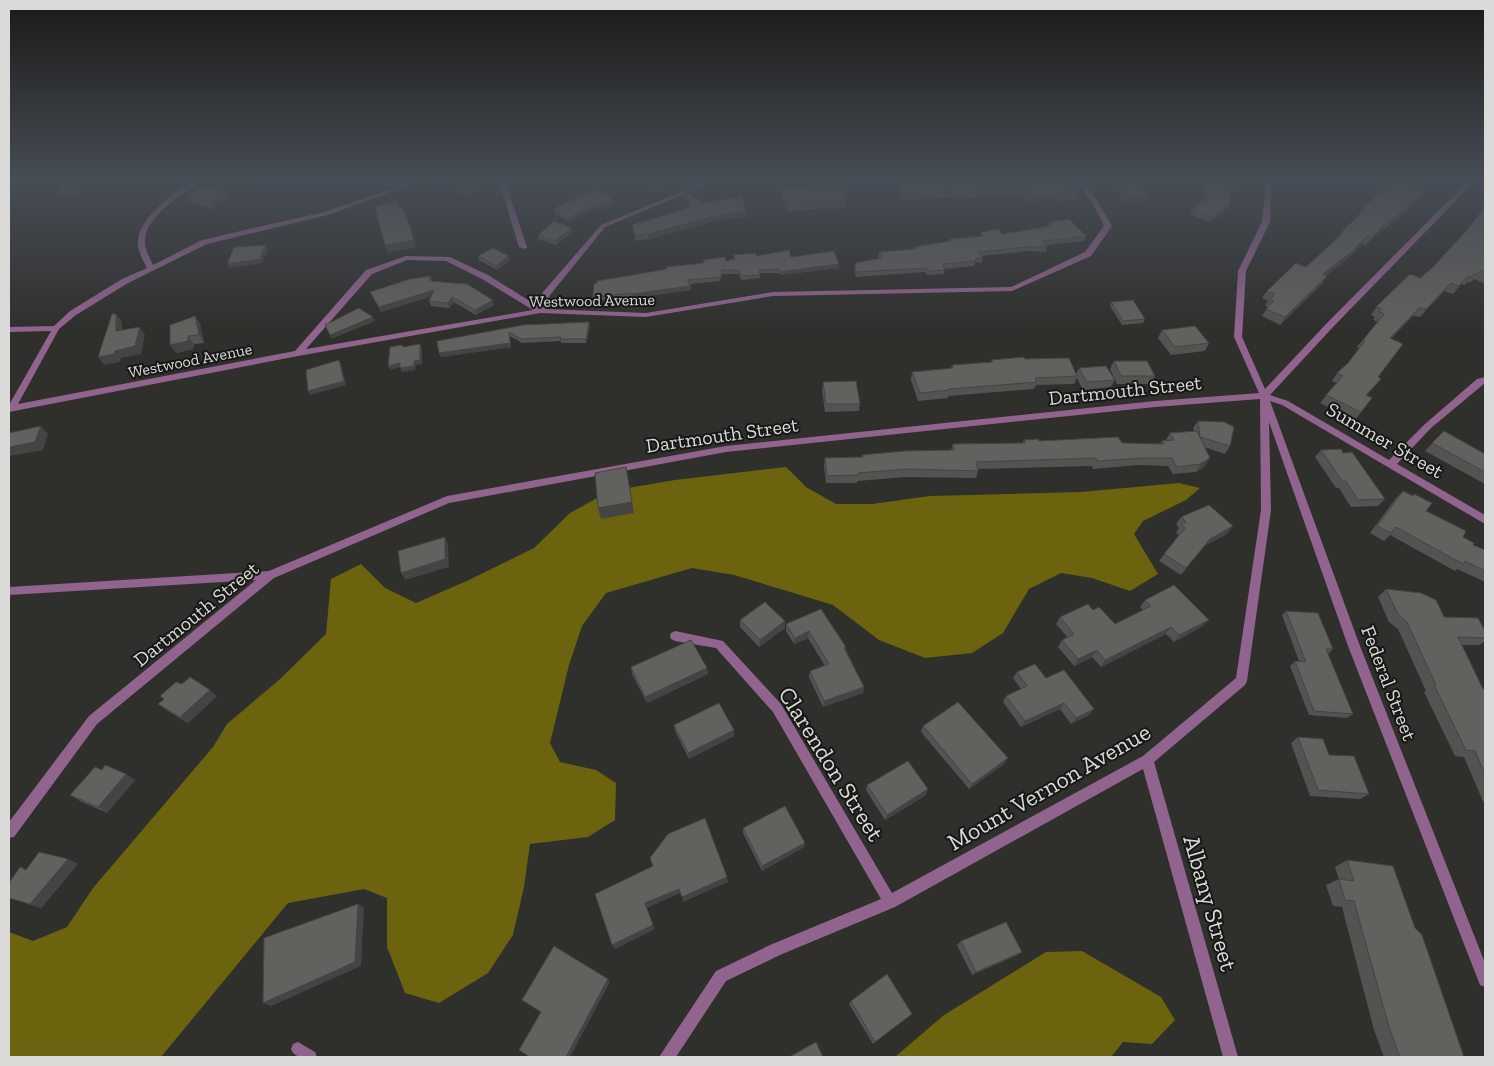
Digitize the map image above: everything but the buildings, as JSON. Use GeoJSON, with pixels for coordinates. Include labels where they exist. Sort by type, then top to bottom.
{"type":"FeatureCollection","features":[{"type":"Feature","properties":{"kind":"street"},"geometry":{"type":"LineString","coordinates":[[144,231],[141,241],[150,267]]}},
{"type":"Feature","properties":{"kind":"street"},"geometry":{"type":"LineString","coordinates":[[10,409],[56,328],[73,312],[150,267],[205,242],[254,231]]}},
{"type":"Feature","properties":{"kind":"street"},"geometry":{"type":"LineString","coordinates":[[518,231],[523,247]]}},
{"type":"Feature","properties":{"kind":"street"},"geometry":{"type":"LineString","coordinates":[[298,353],[369,272],[406,258],[448,259],[485,277],[540,311],[546,294],[599,231]]}},
{"type":"Feature","properties":{"kind":"street","name":"Westwood Avenue"},"geometry":{"type":"LineString","coordinates":[[10,409],[298,353],[540,311],[646,315],[773,294],[1012,289],[1088,254],[1105,231]]}},
{"type":"Feature","properties":{"kind":"street","name":"Federal Street"},"geometry":{"type":"LineString","coordinates":[[1262,231],[1242,271],[1238,337],[1264,396],[1354,646],[1485,980]]}},
{"type":"Feature","properties":{"kind":"street"},"geometry":{"type":"LineString","coordinates":[[1264,396],[1330,325],[1423,231]]}},
{"type":"Feature","properties":{"kind":"street"},"geometry":{"type":"LineString","coordinates":[[9,329],[56,328]]}},
{"type":"Feature","properties":{"kind":"street"},"geometry":{"type":"LineString","coordinates":[[1391,464],[1428,426],[1480,381],[1485,380]]}},
{"type":"Feature","properties":{"kind":"street","name":"Summer Street"},"geometry":{"type":"LineString","coordinates":[[1264,396],[1285,402],[1485,520]]}},
{"type":"Feature","properties":{"kind":"street","name":"Dartmouth Street"},"geometry":{"type":"LineString","coordinates":[[9,832],[93,720],[270,575],[447,500],[726,449],[1155,404],[1264,396]]}},
{"type":"Feature","properties":{"kind":"street","name":"Mount Vernon Avenue"},"geometry":{"type":"LineString","coordinates":[[667,1057],[721,976],[782,947],[890,902],[1147,760],[1241,681],[1266,510],[1264,396]]}},
{"type":"Feature","properties":{"kind":"street"},"geometry":{"type":"LineString","coordinates":[[9,591],[270,575]]}},
{"type":"Feature","properties":{"kind":"street","name":"Clarendon Street"},"geometry":{"type":"LineString","coordinates":[[675,636],[719,644],[777,708],[890,902]]}},
{"type":"Feature","properties":{"kind":"street","name":"Albany Street"},"geometry":{"type":"LineString","coordinates":[[1147,760],[1231,1057]]}},
{"type":"Feature","properties":{"kind":"shaded area"},"geometry":{"type":"Polygon","coordinates":[[[786,467],[806,487],[836,504],[872,504],[930,496],[1081,492],[1179,483],[1200,488],[1186,500],[1143,521],[1134,534],[1158,574],[1130,591],[1092,578],[1061,573],[1029,589],[1003,633],[972,653],[925,658],[879,640],[833,605],[734,575],[692,568],[606,593],[582,626],[569,665],[550,743],[560,762],[596,770],[616,783],[615,820],[588,837],[530,844],[524,887],[513,935],[488,973],[439,1003],[405,993],[387,947],[387,898],[364,889],[288,903],[161,1057],[9,1057],[9,932],[33,941],[67,927],[93,888],[213,747],[227,724],[280,679],[326,634],[331,579],[361,564],[385,588],[416,603],[469,580],[534,548],[570,513],[610,491],[675,480],[786,467]]]}},
{"type":"Feature","properties":{"kind":"shaded area"},"geometry":{"type":"Polygon","coordinates":[[[1082,951],[1161,997],[1175,1020],[1152,1044],[1123,1042],[1111,1057],[895,1057],[944,1015],[1046,952],[1082,951]]]}}]}
